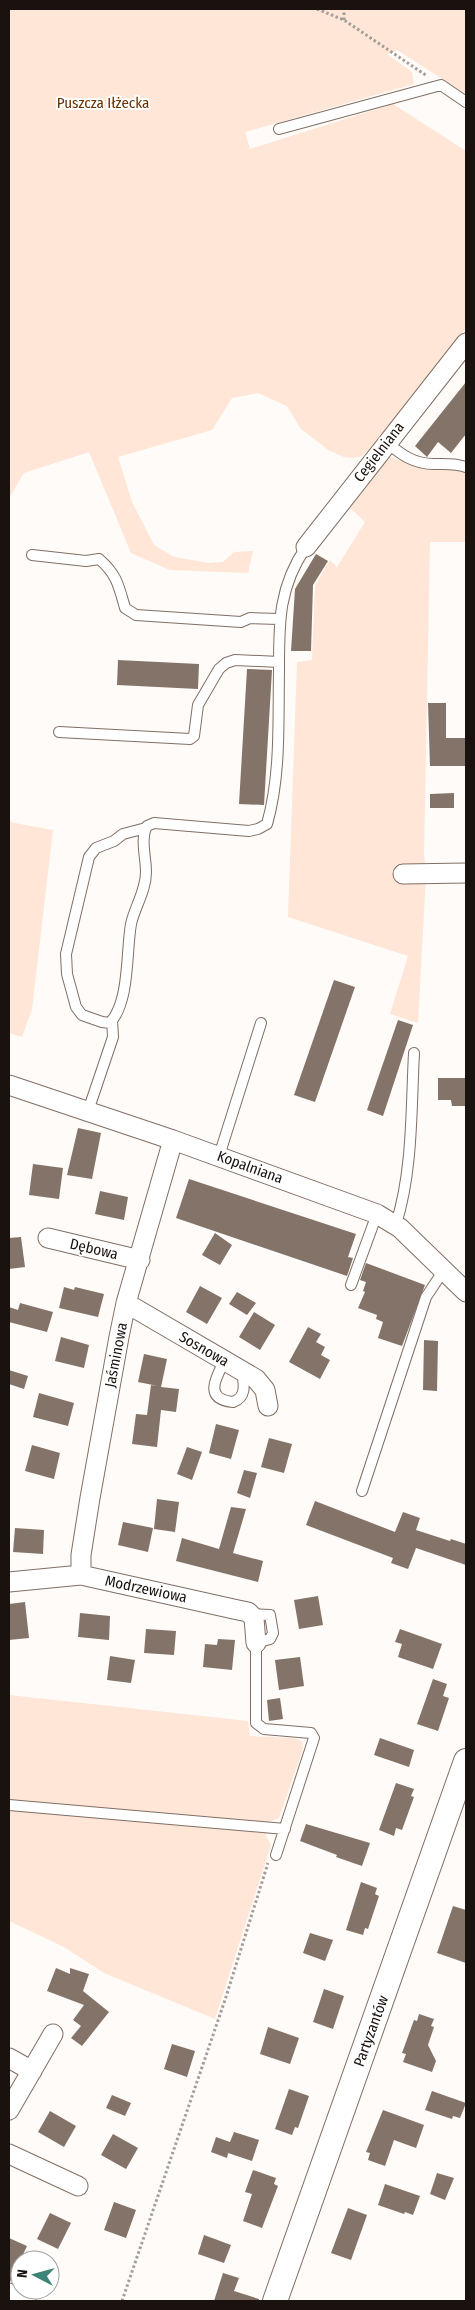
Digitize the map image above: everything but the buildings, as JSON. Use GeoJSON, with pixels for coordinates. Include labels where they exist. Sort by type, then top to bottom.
{"type":"FeatureCollection","features":[{"type":"Feature","properties":{"kind":"street","name":"Cegielniana"},"geometry":{"type":"LineString","coordinates":[[306,547],[466,342]]}},
{"type":"Feature","properties":{"kind":"street"},"geometry":{"type":"LineString","coordinates":[[403,874],[466,873]]}},
{"type":"Feature","properties":{"kind":"street","name":"Kopalniana"},"geometry":{"type":"LineString","coordinates":[[11,1090],[88,1112],[174,1140],[377,1214],[396,1224],[466,1292]]}},
{"type":"Feature","properties":{"kind":"street","name":"Jaśminowa"},"geometry":{"type":"LineString","coordinates":[[81,1575],[81,1555],[90,1498],[126,1303],[174,1140]]}},
{"type":"Feature","properties":{"kind":"street","name":"Dębowa"},"geometry":{"type":"LineString","coordinates":[[48,1238],[140,1260]]}},
{"type":"Feature","properties":{"kind":"street","name":"Sosnowa"},"geometry":{"type":"LineString","coordinates":[[126,1303],[256,1379],[263,1386],[267,1394],[268,1406]]}},
{"type":"Feature","properties":{"kind":"street","name":"Modrzewiowa"},"geometry":{"type":"LineString","coordinates":[[9,1582],[81,1575],[250,1614],[254,1620],[256,1643]]}},
{"type":"Feature","properties":{"kind":"street","name":"Partyzantów"},"geometry":{"type":"LineString","coordinates":[[275,2301],[466,1761]]}},
{"type":"Feature","properties":{"kind":"street"},"geometry":{"type":"LineString","coordinates":[[9,2110],[53,2034]]}},
{"type":"Feature","properties":{"kind":"street"},"geometry":{"type":"LineString","coordinates":[[9,2058],[32,2071]]}},
{"type":"Feature","properties":{"kind":"street"},"geometry":{"type":"LineString","coordinates":[[9,2154],[78,2186]]}},
{"type":"Feature","properties":{"kind":"street"},"geometry":{"type":"LineString","coordinates":[[9,2293],[26,2301]]}},
{"type":"Feature","properties":{"kind":"lane"},"geometry":{"type":"LineString","coordinates":[[279,129],[441,85],[466,102]]}},
{"type":"Feature","properties":{"kind":"lane"},"geometry":{"type":"LineString","coordinates":[[387,443],[409,459],[421,463],[457,463],[466,467]]}},
{"type":"Feature","properties":{"kind":"lane","name":"Cegielniana"},"geometry":{"type":"LineString","coordinates":[[146,828],[154,823],[249,831],[258,830],[267,824],[275,788],[279,619],[286,587],[295,563],[306,547]]}},
{"type":"Feature","properties":{"kind":"lane"},"geometry":{"type":"LineString","coordinates":[[32,555],[86,561],[99,559],[118,580],[124,608],[136,615],[241,622],[250,618],[279,619]]}},
{"type":"Feature","properties":{"kind":"lane"},"geometry":{"type":"LineString","coordinates":[[59,732],[190,739],[194,736],[198,705],[219,669],[226,663],[235,660],[279,662]]}},
{"type":"Feature","properties":{"kind":"lane"},"geometry":{"type":"LineString","coordinates":[[88,1112],[113,1037],[112,1020],[124,990],[133,913],[140,902],[146,874],[144,838],[146,828],[123,834],[114,841],[96,848],[89,857],[66,954],[67,974],[76,1007],[82,1015],[102,1022],[110,1023],[112,1020]]}},
{"type":"Feature","properties":{"kind":"lane"},"geometry":{"type":"LineString","coordinates":[[219,1156],[261,1023]]}},
{"type":"Feature","properties":{"kind":"lane"},"geometry":{"type":"LineString","coordinates":[[396,1224],[407,1174],[414,1053]]}},
{"type":"Feature","properties":{"kind":"lane"},"geometry":{"type":"LineString","coordinates":[[351,1285],[377,1214]]}},
{"type":"Feature","properties":{"kind":"lane"},"geometry":{"type":"LineString","coordinates":[[362,1491],[426,1297],[444,1270]]}},
{"type":"Feature","properties":{"kind":"lane"},"geometry":{"type":"LineString","coordinates":[[224,1362],[214,1387],[216,1394],[221,1400],[233,1402],[241,1397],[244,1385],[242,1371]]}},
{"type":"Feature","properties":{"kind":"lane"},"geometry":{"type":"LineString","coordinates":[[256,1643],[255,1717],[257,1725],[264,1729],[310,1734],[314,1738],[277,1851]]}},
{"type":"Feature","properties":{"kind":"lane"},"geometry":{"type":"LineString","coordinates":[[9,1805],[285,1828]]}},
{"type":"Feature","properties":{"kind":"path"},"geometry":{"type":"LineString","coordinates":[[317,9],[344,20],[441,85]]}},
{"type":"Feature","properties":{"kind":"path"},"geometry":{"type":"LineString","coordinates":[[344,9],[344,20]]}},
{"type":"Feature","properties":{"kind":"path"},"geometry":{"type":"LineString","coordinates":[[122,2301],[225,2000],[263,1876],[272,1852],[277,1851]]}},
{"type":"Feature","properties":{"kind":"green space","name":"Puszcza Iłżecka"},"geometry":{"type":"Polygon","coordinates":[[[9,9],[466,9],[466,94],[397,50],[387,54],[412,72],[414,84],[245,132],[250,149],[393,104],[466,151],[466,328],[374,444],[362,456],[344,457],[328,450],[300,428],[287,406],[258,393],[232,398],[212,430],[118,457],[132,502],[154,545],[174,557],[209,563],[223,562],[234,552],[253,551],[248,573],[170,570],[131,553],[89,452],[24,473],[9,498],[9,9]]]}},
{"type":"Feature","properties":{"kind":"green space"},"geometry":{"type":"Polygon","coordinates":[[[388,456],[412,465],[466,471],[466,542],[430,542],[424,854],[426,875],[418,1023],[390,1014],[408,956],[288,917],[297,662],[312,660],[315,585],[330,560],[337,567],[365,522],[348,506],[388,456]]]}},
{"type":"Feature","properties":{"kind":"green space"},"geometry":{"type":"Polygon","coordinates":[[[9,822],[53,830],[32,1009],[22,1037],[9,1033],[9,822]]]}},
{"type":"Feature","properties":{"kind":"green space"},"geometry":{"type":"Polygon","coordinates":[[[9,1695],[248,1721],[250,1736],[294,1738],[302,1741],[303,1749],[279,1818],[269,1822],[266,1836],[271,1845],[215,2019],[104,1973],[64,1947],[9,1921],[9,1695]]]}}]}
